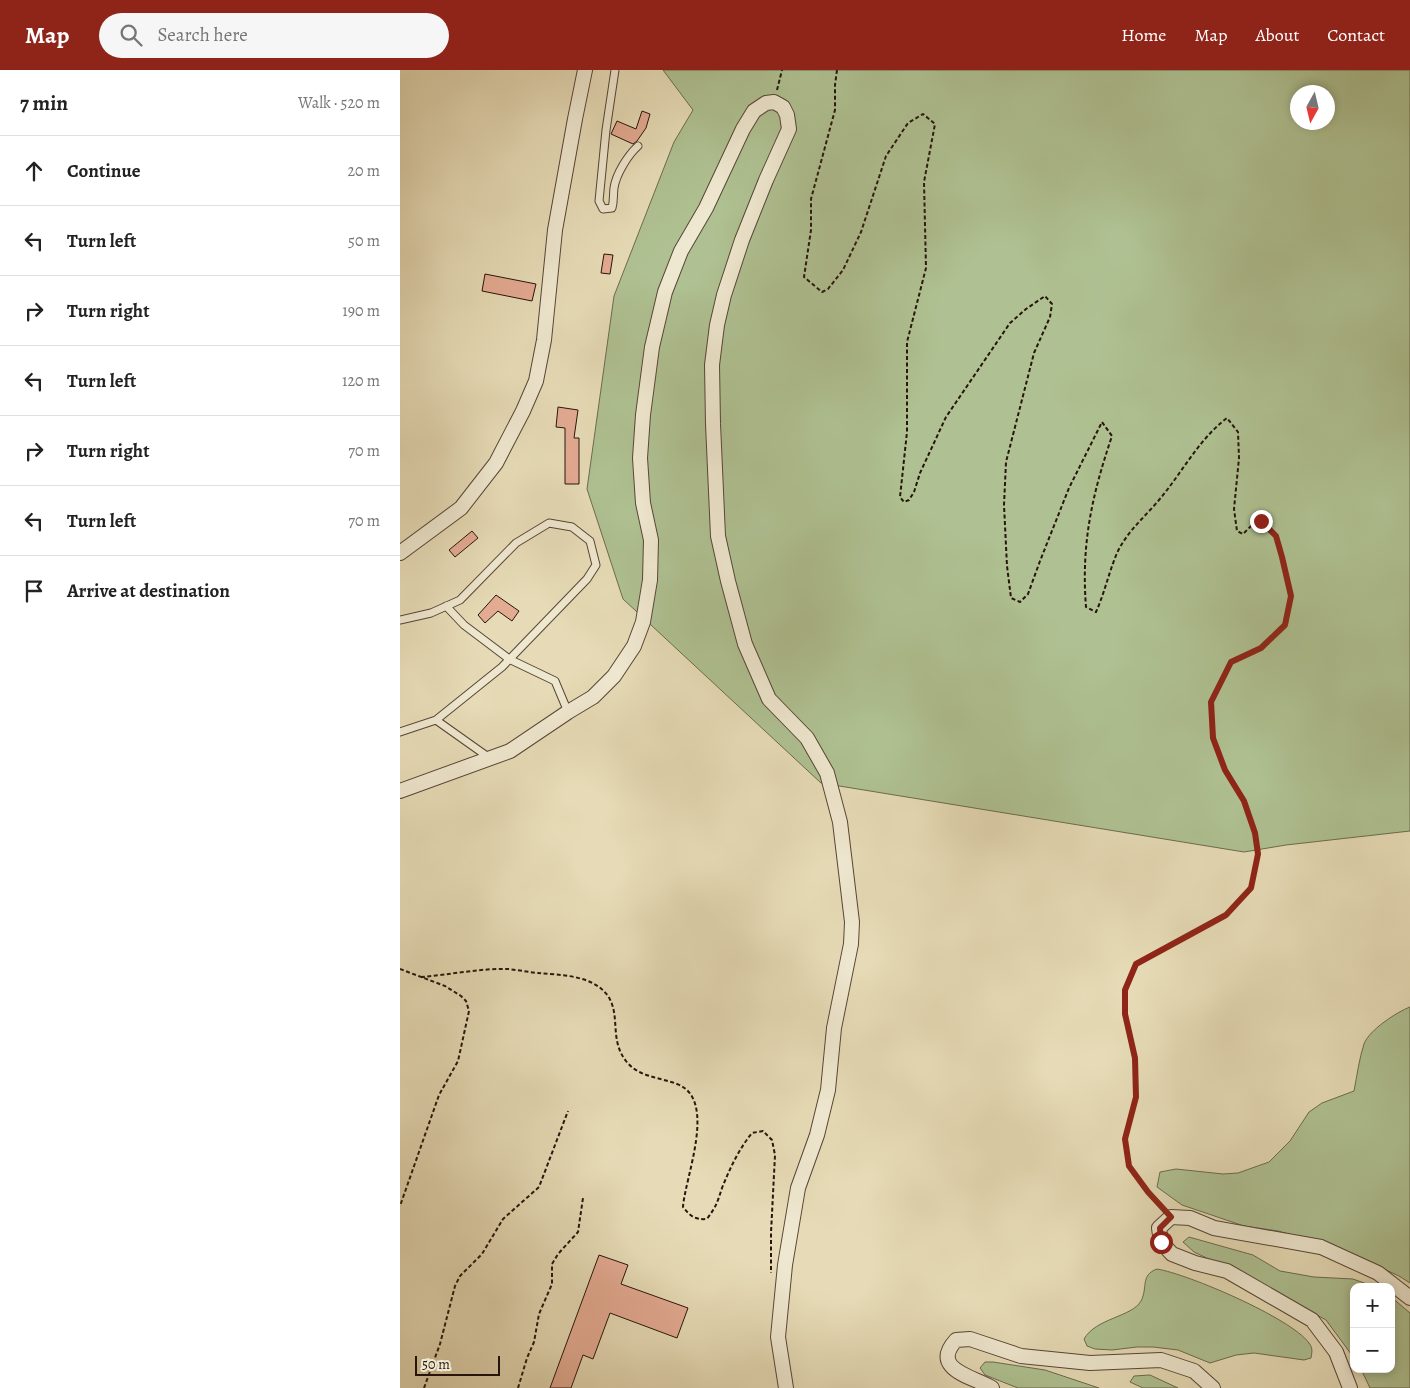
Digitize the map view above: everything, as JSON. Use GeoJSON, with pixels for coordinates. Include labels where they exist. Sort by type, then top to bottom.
{"type":"FeatureCollection","features":[{"type":"Feature","properties":{"kind":"street"},"geometry":{"type":"LineString","coordinates":[[400,553],[461,508],[496,463],[536,381],[544,340],[555,230],[574,119],[585,70]]}},
{"type":"Feature","properties":{"kind":"street"},"geometry":{"type":"LineString","coordinates":[[400,792],[510,751],[594,697],[614,676],[634,646],[643,622],[650,580],[650,540],[640,458],[643,415],[652,347],[665,292],[682,251],[706,208],[743,129],[754,111],[766,103],[774,102],[783,107],[787,115],[789,129],[742,240],[724,295],[717,325],[712,365],[718,536],[744,644],[769,699],[807,738],[827,773],[840,822],[852,922],[852,944],[834,1028],[828,1090],[817,1135],[798,1188],[785,1265],[778,1338],[786,1388]]}},
{"type":"Feature","properties":{"kind":"street"},"geometry":{"type":"LineString","coordinates":[[1350,1388],[1336,1352],[1312,1320],[1227,1272],[1172,1254],[1161,1242],[1160,1228],[1171,1217],[1190,1218],[1214,1228],[1321,1248],[1378,1273],[1410,1298]]}},
{"type":"Feature","properties":{"kind":"street"},"geometry":{"type":"LineString","coordinates":[[992,1388],[966,1377],[954,1369],[948,1360],[950,1348],[956,1340],[970,1339],[1021,1356],[1090,1363],[1161,1360],[1194,1371],[1213,1388]]}},
{"type":"Feature","properties":{"kind":"lane"},"geometry":{"type":"LineString","coordinates":[[615,70],[606,130],[599,201],[603,209],[612,208],[614,187],[628,156],[638,146]]}},
{"type":"Feature","properties":{"kind":"lane"},"geometry":{"type":"LineString","coordinates":[[400,620],[431,613],[460,600],[516,543],[549,523],[572,527],[590,541],[596,565],[587,579],[509,660],[436,720],[400,732]]}},
{"type":"Feature","properties":{"kind":"lane"},"geometry":{"type":"LineString","coordinates":[[446,606],[464,625],[509,660],[555,681],[568,712]]}},
{"type":"Feature","properties":{"kind":"lane"},"geometry":{"type":"LineString","coordinates":[[436,720],[492,759]]}},
{"type":"Feature","properties":{"kind":"path"},"geometry":{"type":"LineString","coordinates":[[774,102],[782,70]]}},
{"type":"Feature","properties":{"kind":"path"},"geometry":{"type":"LineString","coordinates":[[837,70],[835,110],[811,199],[811,230],[804,277],[822,292],[828,288],[843,270],[861,232],[886,156],[908,123],[923,114],[935,124],[924,182],[926,268],[907,342],[907,432],[900,497],[904,502],[909,500],[914,492],[920,473],[946,417],[1004,331],[1026,308],[1045,296],[1052,304],[1050,318],[1034,353],[1006,462],[1004,505],[1007,566],[1012,598],[1020,602],[1028,594],[1069,488],[1102,422],[1112,436],[1093,501],[1085,549],[1084,585],[1086,608],[1096,612],[1105,592],[1115,558],[1128,533],[1159,500],[1215,428],[1227,418],[1238,432],[1239,458],[1234,509],[1236,531],[1243,534],[1254,523],[1261,521],[1276,536],[1291,596],[1285,625],[1261,648],[1231,662],[1211,702],[1213,738],[1225,770],[1244,801],[1255,833],[1258,854],[1251,888],[1226,915],[1136,964],[1125,990],[1125,1014],[1135,1058],[1136,1097],[1125,1139],[1129,1166],[1148,1192],[1171,1217]]}},
{"type":"Feature","properties":{"kind":"path"},"geometry":{"type":"LineString","coordinates":[[400,969],[445,986],[461,996],[466,1002],[469,1011],[458,1061],[438,1095],[400,1206]]}},
{"type":"Feature","properties":{"kind":"path"},"geometry":{"type":"LineString","coordinates":[[421,977],[507,969],[581,979],[600,987],[609,997],[612,1005],[619,1052],[628,1064],[651,1078],[670,1081],[685,1087],[694,1103],[698,1120],[696,1142],[683,1207],[690,1215],[698,1220],[707,1218],[717,1205],[732,1165],[744,1142],[752,1133],[763,1131],[772,1140],[776,1155],[771,1233],[772,1282]]}},
{"type":"Feature","properties":{"kind":"path"},"geometry":{"type":"LineString","coordinates":[[424,1388],[440,1344],[455,1286],[460,1276],[482,1254],[503,1219],[539,1187],[568,1111]]}},
{"type":"Feature","properties":{"kind":"path"},"geometry":{"type":"LineString","coordinates":[[518,1388],[534,1342],[539,1314],[552,1284],[552,1264],[558,1254],[578,1232],[583,1198]]}},
{"type":"Feature","properties":{"kind":"green space"},"geometry":{"type":"Polygon","coordinates":[[[663,70],[1410,70],[1410,831],[1286,845],[1244,852],[821,783],[623,599],[587,489],[614,296],[674,142],[693,110],[663,70]]]}},
{"type":"Feature","properties":{"kind":"green space"},"geometry":{"type":"Polygon","coordinates":[[[1410,1007],[1410,1283],[1337,1247],[1278,1231],[1244,1226],[1182,1205],[1157,1187],[1160,1172],[1176,1169],[1223,1174],[1238,1173],[1269,1162],[1290,1141],[1309,1112],[1322,1103],[1354,1091],[1364,1044],[1371,1033],[1384,1022],[1410,1007]]]}},
{"type":"Feature","properties":{"kind":"green space"},"geometry":{"type":"Polygon","coordinates":[[[1189,1237],[1253,1255],[1280,1271],[1314,1277],[1353,1279],[1364,1283],[1350,1283],[1350,1353],[1326,1320],[1253,1280],[1194,1252],[1183,1242],[1189,1237]]]}},
{"type":"Feature","properties":{"kind":"green space"},"geometry":{"type":"Polygon","coordinates":[[[1157,1269],[1191,1279],[1238,1298],[1282,1322],[1299,1333],[1309,1343],[1312,1348],[1311,1358],[1304,1360],[1254,1353],[1236,1355],[1210,1363],[1178,1350],[1137,1347],[1112,1350],[1095,1349],[1087,1346],[1084,1339],[1097,1326],[1130,1311],[1141,1301],[1146,1278],[1157,1269]]]}},
{"type":"Feature","properties":{"kind":"green space"},"geometry":{"type":"Polygon","coordinates":[[[1395,1300],[1410,1313],[1410,1388],[1370,1388],[1363,1373],[1395,1373],[1395,1300]]]}},
{"type":"Feature","properties":{"kind":"green space"},"geometry":{"type":"Polygon","coordinates":[[[985,1362],[1045,1370],[1099,1388],[1018,1388],[985,1375],[980,1368],[985,1362]]]}},
{"type":"Feature","properties":{"kind":"green space"},"geometry":{"type":"Polygon","coordinates":[[[1150,1375],[1178,1388],[1143,1388],[1130,1382],[1134,1376],[1150,1375]]]}},
{"type":"Feature","properties":{"kind":"building"},"geometry":{"type":"Polygon","coordinates":[[[642,111],[650,114],[646,128],[633,144],[611,134],[617,121],[636,129],[642,111]]]}},
{"type":"Feature","properties":{"kind":"building"},"geometry":{"type":"Polygon","coordinates":[[[604,254],[613,255],[610,274],[601,273],[604,254]]]}},
{"type":"Feature","properties":{"kind":"building"},"geometry":{"type":"Polygon","coordinates":[[[485,274],[536,284],[532,301],[482,291],[485,274]]]}},
{"type":"Feature","properties":{"kind":"building"},"geometry":{"type":"Polygon","coordinates":[[[558,407],[578,410],[574,438],[579,438],[579,484],[565,484],[565,428],[556,427],[558,407]]]}},
{"type":"Feature","properties":{"kind":"building"},"geometry":{"type":"Polygon","coordinates":[[[472,531],[478,538],[455,557],[449,550],[472,531]]]}},
{"type":"Feature","properties":{"kind":"building"},"geometry":{"type":"Polygon","coordinates":[[[496,595],[519,611],[512,621],[498,611],[485,623],[478,615],[496,595]]]}},
{"type":"Feature","properties":{"kind":"building"},"geometry":{"type":"Polygon","coordinates":[[[599,1255],[628,1265],[621,1284],[688,1308],[677,1338],[610,1313],[593,1359],[583,1355],[571,1388],[550,1388],[599,1255]]]}},
{"type":"Feature","properties":{"kind":"route"},"geometry":{"type":"LineString","coordinates":[[1161,1242],[1160,1228],[1171,1217],[1148,1192],[1129,1166],[1125,1139],[1136,1097],[1135,1058],[1125,1014],[1125,990],[1136,964],[1226,915],[1251,888],[1258,854],[1255,833],[1244,801],[1225,770],[1213,738],[1211,702],[1231,662],[1261,648],[1285,625],[1291,596],[1276,536],[1261,521]]}}]}
